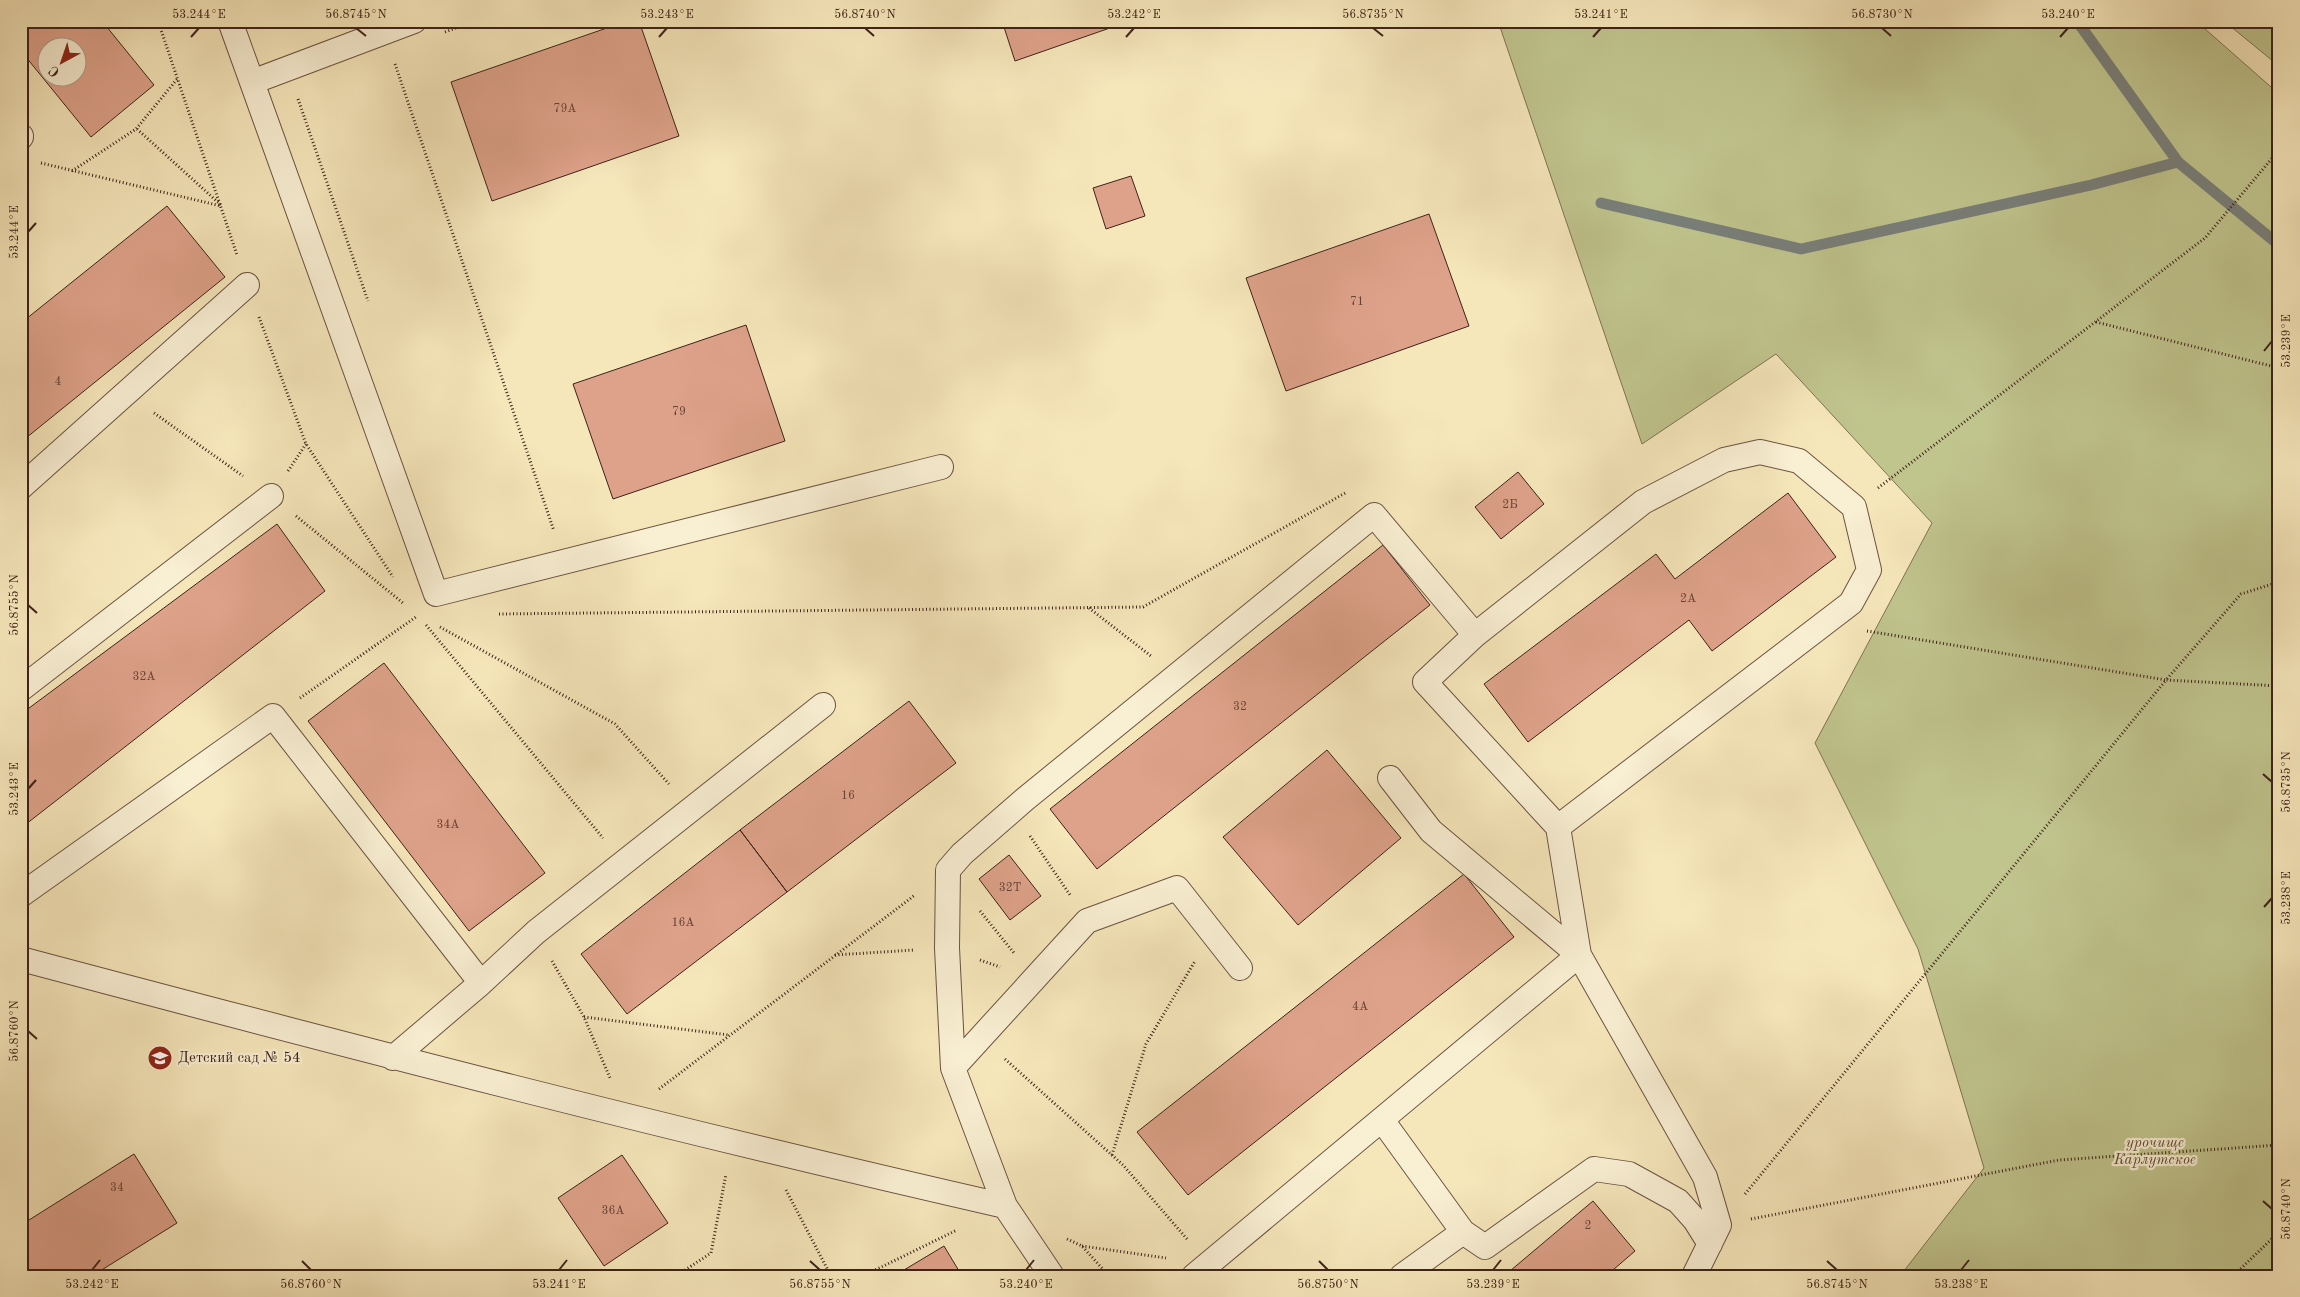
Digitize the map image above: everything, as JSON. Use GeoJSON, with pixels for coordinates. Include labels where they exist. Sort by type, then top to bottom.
{"type":"FeatureCollection","features":[{"type":"Feature","properties":{"kind":"lane"},"geometry":{"type":"LineString","coordinates":[[230,21],[436,594],[941,467]]}},
{"type":"Feature","properties":{"kind":"lane"},"geometry":{"type":"LineString","coordinates":[[252,82],[414,21]]}},
{"type":"Feature","properties":{"kind":"lane"},"geometry":{"type":"LineString","coordinates":[[21,487],[247,285]]}},
{"type":"Feature","properties":{"kind":"lane"},"geometry":{"type":"LineString","coordinates":[[1558,827],[1852,603],[1869,570],[1854,506],[1799,461],[1760,452],[1724,460],[1643,502],[1475,635],[1425,682],[1558,827],[1579,955],[1705,1177],[1714,1235],[1694,1276]]}},
{"type":"Feature","properties":{"kind":"lane"},"geometry":{"type":"LineString","coordinates":[[22,688],[272,496]]}},
{"type":"Feature","properties":{"kind":"lane"},"geometry":{"type":"LineString","coordinates":[[1052,1276],[1005,1206],[953,1068],[947,948],[948,870],[962,854],[1012,810],[1374,515],[1475,635]]}},
{"type":"Feature","properties":{"kind":"lane"},"geometry":{"type":"LineString","coordinates":[[393,1058],[481,983],[536,932],[823,705]]}},
{"type":"Feature","properties":{"kind":"lane"},"geometry":{"type":"LineString","coordinates":[[21,895],[273,716],[481,983]]}},
{"type":"Feature","properties":{"kind":"lane"},"geometry":{"type":"LineString","coordinates":[[1390,778],[1431,831],[1579,955]]}},
{"type":"Feature","properties":{"kind":"lane"},"geometry":{"type":"LineString","coordinates":[[953,1068],[1087,920],[1177,888],[1240,968]]}},
{"type":"Feature","properties":{"kind":"lane"},"geometry":{"type":"LineString","coordinates":[[1202,1270],[1579,955]]}},
{"type":"Feature","properties":{"kind":"lane"},"geometry":{"type":"LineString","coordinates":[[21,959],[393,1058],[626,1114],[767,1152],[1005,1206]]}},
{"type":"Feature","properties":{"kind":"lane"},"geometry":{"type":"LineString","coordinates":[[1382,1120],[1463,1232],[1485,1247],[1594,1169],[1629,1174],[1678,1201],[1695,1220],[1714,1235]]}},
{"type":"Feature","properties":{"kind":"lane"},"geometry":{"type":"LineString","coordinates":[[1402,1276],[1463,1232]]}},
{"type":"Feature","properties":{"kind":"path"},"geometry":{"type":"LineString","coordinates":[[158,21],[247,285],[306,444],[397,582]]}},
{"type":"Feature","properties":{"kind":"path"},"geometry":{"type":"LineString","coordinates":[[394,60],[556,536]]}},
{"type":"Feature","properties":{"kind":"path"},"geometry":{"type":"LineString","coordinates":[[281,72],[293,86],[372,311]]}},
{"type":"Feature","properties":{"kind":"path"},"geometry":{"type":"LineString","coordinates":[[72,171],[136,129],[178,78]]}},
{"type":"Feature","properties":{"kind":"path"},"geometry":{"type":"LineString","coordinates":[[136,129],[221,206]]}},
{"type":"Feature","properties":{"kind":"path"},"geometry":{"type":"LineString","coordinates":[[1854,506],[2205,238],[2279,150]]}},
{"type":"Feature","properties":{"kind":"path"},"geometry":{"type":"LineString","coordinates":[[38,162],[221,206]]}},
{"type":"Feature","properties":{"kind":"path"},"geometry":{"type":"LineString","coordinates":[[2096,322],[2279,368]]}},
{"type":"Feature","properties":{"kind":"path"},"geometry":{"type":"LineString","coordinates":[[497,614],[1142,607],[1350,490],[1374,515]]}},
{"type":"Feature","properties":{"kind":"path"},"geometry":{"type":"LineString","coordinates":[[1714,1235],[2166,680],[2241,594],[2279,582]]}},
{"type":"Feature","properties":{"kind":"path"},"geometry":{"type":"LineString","coordinates":[[1088,608],[1177,676]]}},
{"type":"Feature","properties":{"kind":"path"},"geometry":{"type":"LineString","coordinates":[[273,716],[418,615]]}},
{"type":"Feature","properties":{"kind":"path"},"geometry":{"type":"LineString","coordinates":[[424,623],[608,843]]}},
{"type":"Feature","properties":{"kind":"path"},"geometry":{"type":"LineString","coordinates":[[435,624],[614,724],[692,809]]}},
{"type":"Feature","properties":{"kind":"path"},"geometry":{"type":"LineString","coordinates":[[1822,624],[2166,680],[2279,686]]}},
{"type":"Feature","properties":{"kind":"path"},"geometry":{"type":"LineString","coordinates":[[1012,810],[1087,920]]}},
{"type":"Feature","properties":{"kind":"path"},"geometry":{"type":"LineString","coordinates":[[536,932],[584,1017],[626,1114],[948,870]]}},
{"type":"Feature","properties":{"kind":"path"},"geometry":{"type":"LineString","coordinates":[[979,909],[1034,979]]}},
{"type":"Feature","properties":{"kind":"path"},"geometry":{"type":"LineString","coordinates":[[1112,1155],[1146,1044],[1212,933]]}},
{"type":"Feature","properties":{"kind":"path"},"geometry":{"type":"LineString","coordinates":[[584,1017],[730,1035]]}},
{"type":"Feature","properties":{"kind":"path"},"geometry":{"type":"LineString","coordinates":[[981,1037],[1112,1155],[1202,1270]]}},
{"type":"Feature","properties":{"kind":"path"},"geometry":{"type":"LineString","coordinates":[[676,1276],[711,1253],[732,1143]]}},
{"type":"Feature","properties":{"kind":"path"},"geometry":{"type":"LineString","coordinates":[[1714,1235],[2059,1160],[2279,1145]]}},
{"type":"Feature","properties":{"kind":"path"},"geometry":{"type":"LineString","coordinates":[[767,1152],[831,1276]]}},
{"type":"Feature","properties":{"kind":"path"},"geometry":{"type":"LineString","coordinates":[[863,1276],[1005,1206]]}},
{"type":"Feature","properties":{"kind":"path"},"geometry":{"type":"LineString","coordinates":[[2233,1276],[2279,1232]]}},
{"type":"Feature","properties":{"kind":"path"},"geometry":{"type":"LineString","coordinates":[[1082,1246],[1202,1270]]}},
{"type":"Feature","properties":{"kind":"green space","name":"урочище Карлутское"},"geometry":{"type":"Polygon","coordinates":[[[1498,21],[2196,21],[2279,94],[2279,1276],[1900,1276],[1984,1168],[1918,949],[1815,743],[1932,523],[1776,354],[1642,444],[1498,21]]]}},
{"type":"Feature","properties":{"kind":"green space"},"geometry":{"type":"Polygon","coordinates":[[[2224,21],[2279,21],[2279,66],[2224,21]]]}},
{"type":"Feature","properties":{"kind":"building"},"geometry":{"type":"Polygon","coordinates":[[[21,21],[102,21],[154,85],[91,137],[51,88],[88,88],[88,38],[38,38],[38,72],[21,51],[21,21]]]}},
{"type":"Feature","properties":{"kind":"building"},"geometry":{"type":"Polygon","coordinates":[[[627,21],[639,21],[679,136],[492,201],[451,82],[627,21]]]}},
{"type":"Feature","properties":{"kind":"building"},"geometry":{"type":"Polygon","coordinates":[[[1002,21],[1130,21],[1015,61],[1002,21]]]}},
{"type":"Feature","properties":{"kind":"building"},"geometry":{"type":"Polygon","coordinates":[[[1131,176],[1145,216],[1106,229],[1093,188],[1131,176]]]}},
{"type":"Feature","properties":{"kind":"building"},"geometry":{"type":"Polygon","coordinates":[[[167,206],[225,277],[21,442],[21,323],[167,206]]]}},
{"type":"Feature","properties":{"kind":"building"},"geometry":{"type":"Polygon","coordinates":[[[1429,214],[1469,326],[1286,391],[1246,278],[1429,214]]]}},
{"type":"Feature","properties":{"kind":"building"},"geometry":{"type":"Polygon","coordinates":[[[746,325],[785,441],[613,499],[573,384],[746,325]]]}},
{"type":"Feature","properties":{"kind":"building"},"geometry":{"type":"Polygon","coordinates":[[[1518,472],[1544,504],[1501,539],[1475,507],[1518,472]]]}},
{"type":"Feature","properties":{"kind":"building"},"geometry":{"type":"Polygon","coordinates":[[[1788,493],[1836,557],[1712,651],[1689,620],[1528,742],[1484,684],[1656,554],[1675,579],[1788,493]]]}},
{"type":"Feature","properties":{"kind":"building"},"geometry":{"type":"Polygon","coordinates":[[[277,524],[325,591],[21,828],[21,714],[277,524]]]}},
{"type":"Feature","properties":{"kind":"building"},"geometry":{"type":"Polygon","coordinates":[[[1383,545],[1430,605],[1097,869],[1050,809],[1383,545]]]}},
{"type":"Feature","properties":{"kind":"building"},"geometry":{"type":"Polygon","coordinates":[[[384,663],[545,873],[469,931],[308,721],[384,663]]]}},
{"type":"Feature","properties":{"kind":"building"},"geometry":{"type":"Polygon","coordinates":[[[909,701],[956,763],[787,892],[740,830],[909,701]]]}},
{"type":"Feature","properties":{"kind":"building"},"geometry":{"type":"Polygon","coordinates":[[[1327,750],[1401,838],[1298,925],[1223,837],[1327,750]]]}},
{"type":"Feature","properties":{"kind":"building"},"geometry":{"type":"Polygon","coordinates":[[[740,830],[787,892],[627,1014],[581,954],[740,830]]]}},
{"type":"Feature","properties":{"kind":"building"},"geometry":{"type":"Polygon","coordinates":[[[1009,855],[1041,896],[1010,920],[979,879],[1009,855]]]}},
{"type":"Feature","properties":{"kind":"building"},"geometry":{"type":"Polygon","coordinates":[[[1464,874],[1514,937],[1188,1195],[1137,1132],[1464,874]]]}},
{"type":"Feature","properties":{"kind":"building"},"geometry":{"type":"Polygon","coordinates":[[[134,1154],[177,1223],[92,1276],[21,1276],[21,1225],[134,1154]]]}},
{"type":"Feature","properties":{"kind":"building"},"geometry":{"type":"Polygon","coordinates":[[[622,1155],[668,1223],[604,1266],[558,1198],[622,1155]]]}},
{"type":"Feature","properties":{"kind":"building"},"geometry":{"type":"Polygon","coordinates":[[[1593,1201],[1635,1251],[1606,1276],[1504,1276],[1593,1201]]]}},
{"type":"Feature","properties":{"kind":"building"},"geometry":{"type":"Polygon","coordinates":[[[944,1246],[962,1276],[894,1276],[944,1246]]]}},
{"type":"Feature","properties":{"kind":"waterway"},"geometry":{"type":"LineString","coordinates":[[2077,21],[2178,162],[2279,245]]}},
{"type":"Feature","properties":{"kind":"waterway"},"geometry":{"type":"LineString","coordinates":[[1601,203],[1801,249],[2091,185],[2178,162]]}},
{"type":"Feature","properties":{"kind":"place","name":"Детский сад № 54"},"geometry":{"type":"Point","coordinates":[160,1058]}}]}
